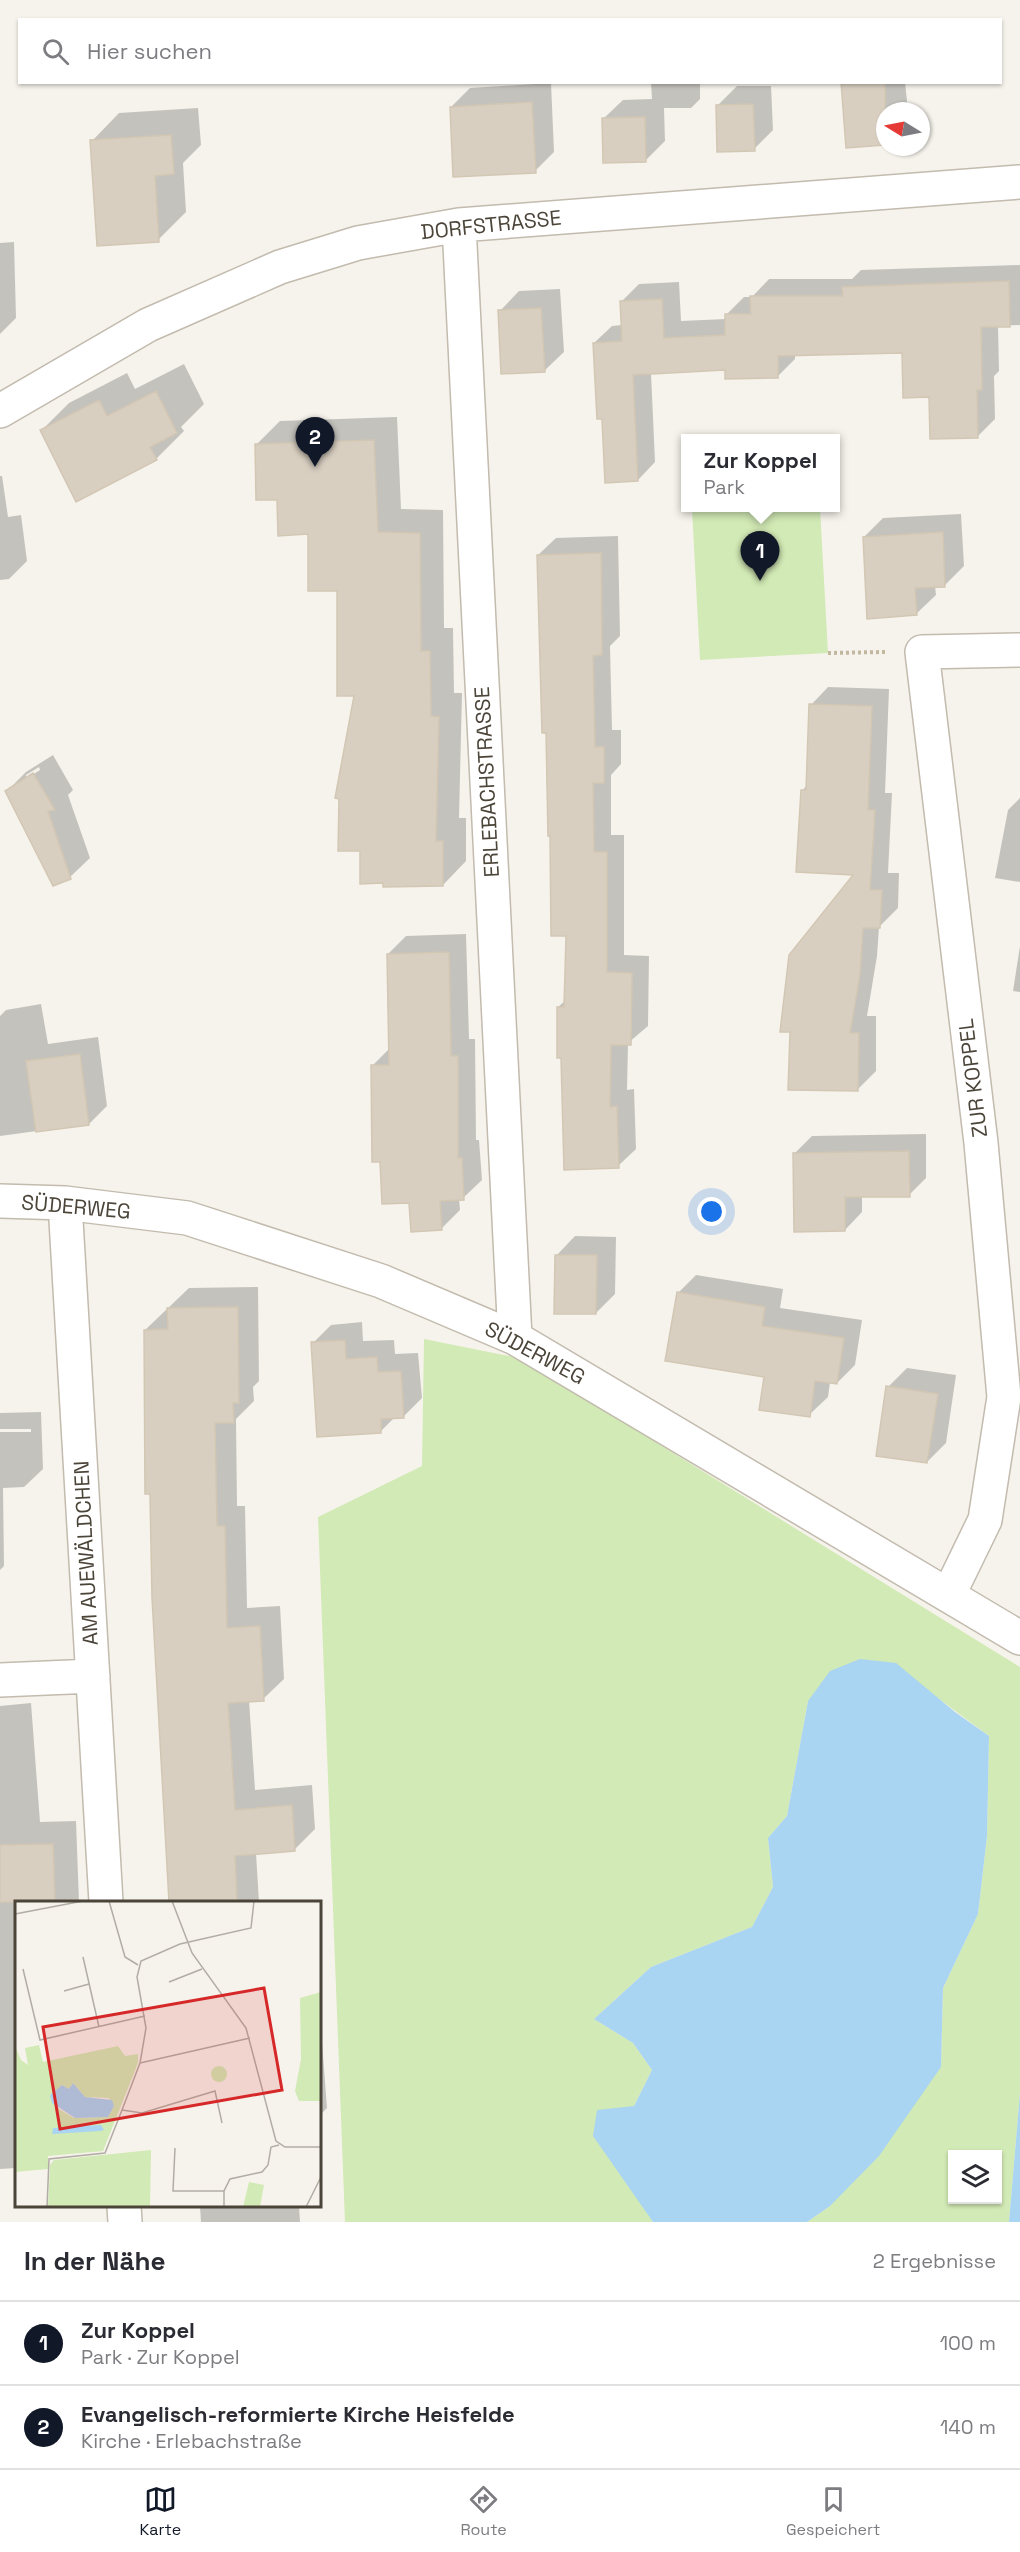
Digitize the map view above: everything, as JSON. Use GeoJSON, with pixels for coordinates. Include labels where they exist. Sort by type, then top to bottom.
{"type":"FeatureCollection","features":[{"type":"Feature","properties":{"kind":"street","name":"DORFSTRASSE"},"geometry":{"type":"LineString","coordinates":[[0,411],[148,325],[280,267],[358,243],[459,225],[1020,182]]}},
{"type":"Feature","properties":{"kind":"street","name":"ERLEBACHSTRASSE"},"geometry":{"type":"LineString","coordinates":[[459,225],[515,1338]]}},
{"type":"Feature","properties":{"kind":"street"},"geometry":{"type":"LineString","coordinates":[[921,652],[1020,650]]}},
{"type":"Feature","properties":{"kind":"street","name":"ZUR KOPPEL"},"geometry":{"type":"LineString","coordinates":[[921,652],[981,1143],[1004,1397],[985,1520],[949,1594]]}},
{"type":"Feature","properties":{"kind":"street","name":"SÜDERWEG"},"geometry":{"type":"LineString","coordinates":[[0,1202],[65,1203],[187,1218],[381,1281],[515,1338],[1020,1638]]}},
{"type":"Feature","properties":{"kind":"street","name":"AM AUEWÄLDCHEN"},"geometry":{"type":"LineString","coordinates":[[65,1203],[106,1901]]}},
{"type":"Feature","properties":{"kind":"street"},"geometry":{"type":"LineString","coordinates":[[0,1680],[93,1676]]}},
{"type":"Feature","properties":{"kind":"path"},"geometry":{"type":"LineString","coordinates":[[828,653],[921,652]]}},
{"type":"Feature","properties":{"kind":"green space"},"geometry":{"type":"Polygon","coordinates":[[[692,512],[820,512],[828,653],[700,660],[692,512]]]}},
{"type":"Feature","properties":{"kind":"green space"},"geometry":{"type":"Polygon","coordinates":[[[424,1339],[519,1358],[1020,1667],[1020,2093],[1009,2222],[807,2222],[830,2206],[941,2067],[943,1988],[978,1914],[987,1836],[989,1736],[927,1690],[808,1701],[787,1816],[768,1838],[773,1887],[752,1927],[651,1967],[594,2019],[633,2043],[652,2070],[634,2106],[634,2193],[653,2222],[345,2222],[318,1517],[422,1466],[424,1339]]]}},
{"type":"Feature","properties":{"kind":"water"},"geometry":{"type":"Polygon","coordinates":[[[860,1659],[896,1663],[955,1712],[989,1736],[987,1836],[978,1914],[943,1988],[941,2067],[879,2156],[830,2206],[807,2222],[653,2222],[593,2136],[597,2110],[634,2106],[652,2070],[633,2043],[594,2019],[651,1967],[752,1927],[773,1887],[768,1838],[787,1816],[808,1701],[830,1671],[860,1659]]]}},
{"type":"Feature","properties":{"kind":"water"},"geometry":{"type":"Polygon","coordinates":[[[1020,2093],[1020,2222],[1009,2222],[1020,2093]]]}},
{"type":"Feature","properties":{"kind":"building"},"geometry":{"type":"Polygon","coordinates":[[[841,84],[885,84],[885,102],[876,102],[876,146],[846,148],[841,84]]]}},
{"type":"Feature","properties":{"kind":"building"},"geometry":{"type":"Polygon","coordinates":[[[532,102],[536,173],[453,177],[450,107],[532,102]]]}},
{"type":"Feature","properties":{"kind":"building"},"geometry":{"type":"Polygon","coordinates":[[[753,104],[755,151],[717,152],[716,105],[753,104]]]}},
{"type":"Feature","properties":{"kind":"building"},"geometry":{"type":"Polygon","coordinates":[[[645,117],[646,162],[603,163],[602,118],[645,117]]]}},
{"type":"Feature","properties":{"kind":"building"},"geometry":{"type":"Polygon","coordinates":[[[171,135],[174,174],[155,176],[159,242],[97,246],[90,140],[171,135]]]}},
{"type":"Feature","properties":{"kind":"building"},"geometry":{"type":"Polygon","coordinates":[[[1009,281],[1010,327],[981,327],[982,390],[977,390],[978,438],[930,439],[929,397],[903,398],[902,353],[778,356],[778,378],[725,379],[725,370],[633,375],[638,481],[605,483],[602,419],[597,419],[593,343],[622,341],[620,301],[662,299],[664,338],[725,335],[725,314],[751,314],[750,296],[843,296],[842,287],[1009,281]]]}},
{"type":"Feature","properties":{"kind":"building"},"geometry":{"type":"Polygon","coordinates":[[[541,308],[545,372],[501,374],[498,310],[541,308]]]}},
{"type":"Feature","properties":{"kind":"building"},"geometry":{"type":"Polygon","coordinates":[[[156,391],[177,433],[150,447],[157,460],[76,502],[40,430],[99,400],[107,416],[156,391]]]}},
{"type":"Feature","properties":{"kind":"building"},"geometry":{"type":"Polygon","coordinates":[[[374,440],[378,532],[420,533],[421,651],[430,651],[431,716],[439,717],[436,841],[443,841],[443,886],[383,887],[383,883],[360,884],[360,851],[338,851],[339,799],[335,798],[354,696],[337,696],[337,591],[308,591],[308,534],[278,536],[277,500],[256,500],[255,444],[374,440]]]}},
{"type":"Feature","properties":{"kind":"building"},"geometry":{"type":"Polygon","coordinates":[[[943,532],[945,587],[915,588],[917,615],[867,619],[863,537],[943,532]]]}},
{"type":"Feature","properties":{"kind":"building"},"geometry":{"type":"Polygon","coordinates":[[[601,553],[602,655],[593,656],[595,747],[604,747],[604,783],[593,783],[594,852],[607,852],[607,972],[632,973],[631,1045],[611,1045],[610,1107],[617,1106],[619,1168],[564,1170],[561,1058],[557,1058],[557,1007],[564,1007],[566,936],[551,936],[550,836],[548,836],[546,733],[542,733],[537,555],[601,553]]]}},
{"type":"Feature","properties":{"kind":"building"},"geometry":{"type":"Polygon","coordinates":[[[809,704],[872,706],[868,810],[875,810],[870,890],[882,890],[880,928],[863,928],[860,975],[850,1033],[859,1033],[858,1091],[788,1090],[790,1032],[780,1032],[789,955],[853,875],[796,872],[801,790],[806,790],[809,704]]]}},
{"type":"Feature","properties":{"kind":"building"},"geometry":{"type":"Polygon","coordinates":[[[33,773],[55,810],[48,811],[71,879],[53,886],[5,791],[33,773]]]}},
{"type":"Feature","properties":{"kind":"building"},"geometry":{"type":"Polygon","coordinates":[[[449,952],[451,1056],[458,1056],[458,1158],[462,1158],[464,1200],[440,1201],[442,1230],[411,1232],[409,1203],[382,1204],[380,1162],[372,1162],[371,1065],[389,1065],[387,954],[449,952]]]}},
{"type":"Feature","properties":{"kind":"building"},"geometry":{"type":"Polygon","coordinates":[[[80,1054],[89,1125],[36,1132],[26,1061],[80,1054]]]}},
{"type":"Feature","properties":{"kind":"building"},"geometry":{"type":"Polygon","coordinates":[[[909,1151],[910,1197],[845,1197],[845,1231],[794,1232],[793,1153],[909,1151]]]}},
{"type":"Feature","properties":{"kind":"building"},"geometry":{"type":"Polygon","coordinates":[[[555,1255],[597,1255],[596,1314],[554,1314],[555,1255]]]}},
{"type":"Feature","properties":{"kind":"building"},"geometry":{"type":"Polygon","coordinates":[[[677,1292],[765,1307],[762,1326],[844,1338],[837,1384],[815,1381],[810,1417],[759,1410],[764,1377],[665,1361],[677,1292]]]}},
{"type":"Feature","properties":{"kind":"building"},"geometry":{"type":"Polygon","coordinates":[[[238,1307],[239,1403],[233,1403],[234,1423],[215,1423],[217,1526],[225,1526],[227,1628],[260,1626],[264,1701],[228,1703],[235,1810],[292,1805],[295,1851],[235,1856],[237,1901],[169,1901],[152,1598],[150,1494],[145,1494],[144,1330],[168,1329],[167,1308],[238,1307]]]}},
{"type":"Feature","properties":{"kind":"building"},"geometry":{"type":"Polygon","coordinates":[[[345,1340],[346,1359],[377,1357],[378,1372],[401,1371],[404,1418],[381,1419],[381,1433],[317,1437],[311,1342],[345,1340]]]}},
{"type":"Feature","properties":{"kind":"building"},"geometry":{"type":"Polygon","coordinates":[[[886,1386],[938,1394],[927,1463],[876,1456],[886,1386]]]}},
{"type":"Feature","properties":{"kind":"building"},"geometry":{"type":"Polygon","coordinates":[[[53,1844],[55,1901],[0,1902],[0,1845],[53,1844]]]}},
{"type":"Feature","properties":{"kind":"place","name":"Evangelisch-reformierte Kirche Heisfelde"},"geometry":{"type":"Point","coordinates":[315,467]}},
{"type":"Feature","properties":{"kind":"place","name":"Zur Koppel"},"geometry":{"type":"Point","coordinates":[760,581]}}]}
